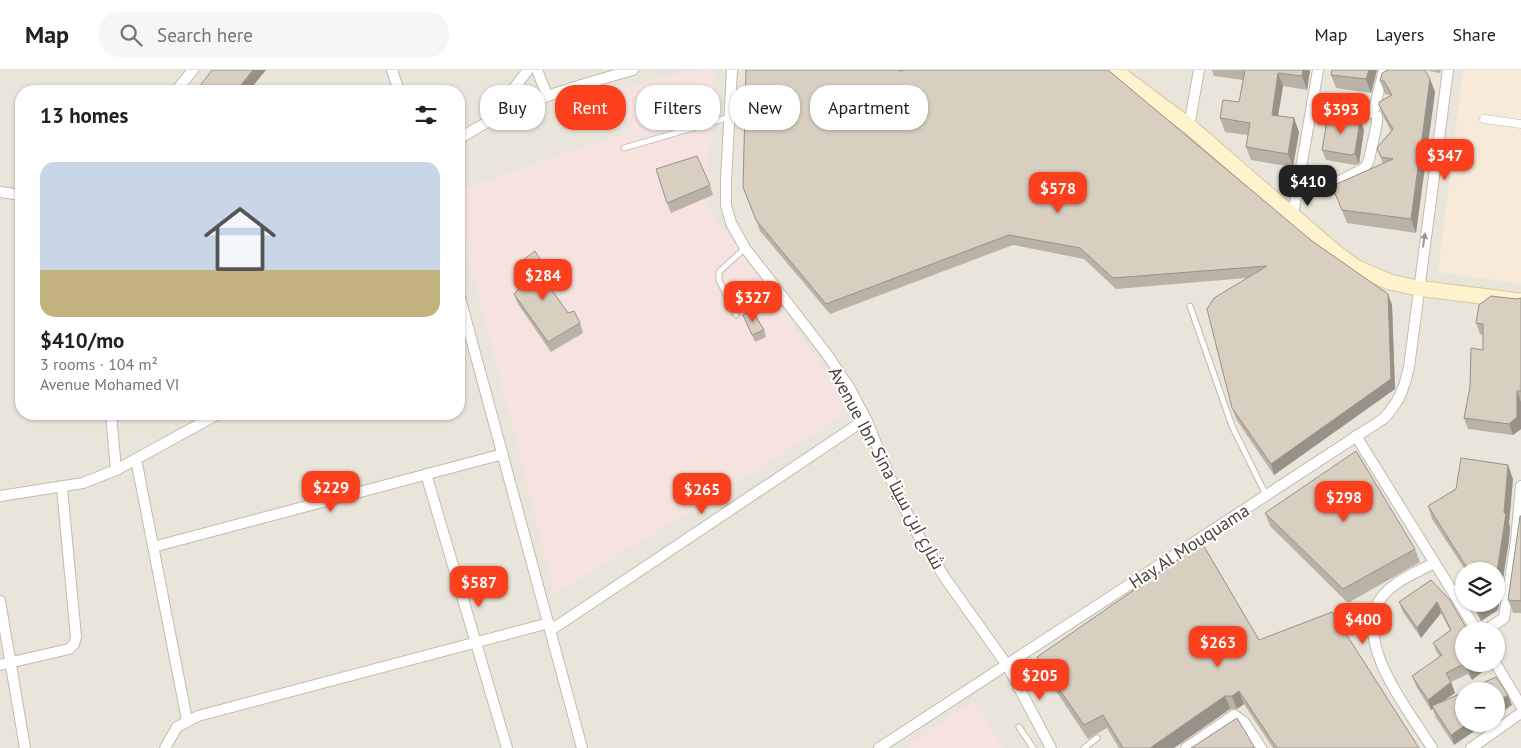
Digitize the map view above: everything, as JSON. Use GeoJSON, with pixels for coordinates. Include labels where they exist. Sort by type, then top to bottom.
{"type":"FeatureCollection","features":[{"type":"Feature","properties":{"kind":"main road"},"geometry":{"type":"LineString","coordinates":[[1114,70],[1189,126],[1335,252],[1357,268],[1390,282],[1417,288],[1521,301]]}},
{"type":"Feature","properties":{"kind":"street"},"geometry":{"type":"LineString","coordinates":[[181,85],[193,70]]}},
{"type":"Feature","properties":{"kind":"street"},"geometry":{"type":"LineString","coordinates":[[392,70],[397,85]]}},
{"type":"Feature","properties":{"kind":"street"},"geometry":{"type":"LineString","coordinates":[[516,85],[528,70]]}},
{"type":"Feature","properties":{"kind":"street"},"geometry":{"type":"LineString","coordinates":[[537,70],[547,95],[633,70]]}},
{"type":"Feature","properties":{"kind":"street","name":"Avenue Ibn Sina شارع ابن سينا"},"geometry":{"type":"LineString","coordinates":[[731,85],[732,70]]}},
{"type":"Feature","properties":{"kind":"street"},"geometry":{"type":"LineString","coordinates":[[1189,126],[1199,70]]}},
{"type":"Feature","properties":{"kind":"street"},"geometry":{"type":"LineString","coordinates":[[1293,214],[1318,70]]}},
{"type":"Feature","properties":{"kind":"street"},"geometry":{"type":"LineString","coordinates":[[1373,113],[1384,70]]}},
{"type":"Feature","properties":{"kind":"street","name":"Hay Al Mouquama"},"geometry":{"type":"LineString","coordinates":[[879,748],[893,744],[1007,665],[1383,419],[1396,407],[1404,390],[1448,70]]}},
{"type":"Feature","properties":{"kind":"street"},"geometry":{"type":"LineString","coordinates":[[1297,192],[1330,186],[1365,168],[1370,160],[1377,123],[1376,116],[1373,113],[1312,102]]}},
{"type":"Feature","properties":{"kind":"street","name":"Avenue Ibn Sina شارع ابن سينا"},"geometry":{"type":"LineString","coordinates":[[730,117],[726,205],[731,223],[745,248],[826,353],[849,387],[866,420],[894,487],[918,533],[945,578],[1007,665],[1051,748]]}},
{"type":"Feature","properties":{"kind":"street"},"geometry":{"type":"LineString","coordinates":[[1484,119],[1521,124]]}},
{"type":"Feature","properties":{"kind":"street"},"geometry":{"type":"LineString","coordinates":[[465,135],[480,126]]}},
{"type":"Feature","properties":{"kind":"street"},"geometry":{"type":"LineString","coordinates":[[0,192],[15,193]]}},
{"type":"Feature","properties":{"kind":"street"},"geometry":{"type":"LineString","coordinates":[[465,316],[582,748]]}},
{"type":"Feature","properties":{"kind":"street"},"geometry":{"type":"LineString","coordinates":[[111,420],[116,470]]}},
{"type":"Feature","properties":{"kind":"street"},"geometry":{"type":"LineString","coordinates":[[0,496],[62,488],[100,478],[207,420]]}},
{"type":"Feature","properties":{"kind":"street"},"geometry":{"type":"LineString","coordinates":[[166,748],[177,727],[187,720],[476,642],[550,627],[866,420]]}},
{"type":"Feature","properties":{"kind":"street"},"geometry":{"type":"LineString","coordinates":[[1356,436],[1471,622]]}},
{"type":"Feature","properties":{"kind":"street"},"geometry":{"type":"LineString","coordinates":[[153,547],[503,454]]}},
{"type":"Feature","properties":{"kind":"street"},"geometry":{"type":"LineString","coordinates":[[136,459],[187,720]]}},
{"type":"Feature","properties":{"kind":"street"},"geometry":{"type":"LineString","coordinates":[[426,474],[507,748]]}},
{"type":"Feature","properties":{"kind":"street"},"geometry":{"type":"LineString","coordinates":[[1498,622],[1504,618],[1516,541],[1521,486]]}},
{"type":"Feature","properties":{"kind":"street"},"geometry":{"type":"LineString","coordinates":[[0,665],[69,649],[74,644],[76,637],[62,488]]}},
{"type":"Feature","properties":{"kind":"street"},"geometry":{"type":"LineString","coordinates":[[1432,748],[1389,680],[1378,654],[1374,617],[1379,602],[1387,592],[1400,582],[1434,563]]}},
{"type":"Feature","properties":{"kind":"street"},"geometry":{"type":"LineString","coordinates":[[0,601],[25,748]]}},
{"type":"Feature","properties":{"kind":"street"},"geometry":{"type":"LineString","coordinates":[[1501,672],[1521,706]]}},
{"type":"Feature","properties":{"kind":"street"},"geometry":{"type":"LineString","coordinates":[[1472,748],[1521,713]]}},
{"type":"Feature","properties":{"kind":"street"},"geometry":{"type":"LineString","coordinates":[[1186,748],[1234,716],[1244,722],[1261,748]]}},
{"type":"Feature","properties":{"kind":"lane"},"geometry":{"type":"LineString","coordinates":[[624,148],[730,117]]}},
{"type":"Feature","properties":{"kind":"lane"},"geometry":{"type":"LineString","coordinates":[[736,316],[719,280],[719,272],[745,248]]}},
{"type":"Feature","properties":{"kind":"lane"},"geometry":{"type":"LineString","coordinates":[[1190,306],[1232,426],[1266,495]]}},
{"type":"Feature","properties":{"kind":"lane"},"geometry":{"type":"LineString","coordinates":[[1020,726],[1033,748]]}},
{"type":"Feature","properties":{"kind":"lane"},"geometry":{"type":"LineString","coordinates":[[1084,748],[1097,738]]}},
{"type":"Feature","properties":{"kind":"shaded area"},"geometry":{"type":"Polygon","coordinates":[[[0,70],[1521,70],[1521,748],[0,748],[0,70]]]}},
{"type":"Feature","properties":{"kind":"shaded area"},"geometry":{"type":"Polygon","coordinates":[[[692,70],[715,70],[714,85],[636,85],[636,130],[711,130],[706,205],[854,409],[555,594],[465,242],[465,188],[629,131],[626,115],[626,87],[692,70]]]}},
{"type":"Feature","properties":{"kind":"shaded area"},"geometry":{"type":"Polygon","coordinates":[[[1463,70],[1521,70],[1521,284],[1438,272],[1463,70]]]}},
{"type":"Feature","properties":{"kind":"shaded area"},"geometry":{"type":"Polygon","coordinates":[[[973,702],[1003,748],[909,748],[908,746],[973,702]]]}},
{"type":"Feature","properties":{"kind":"building"},"geometry":{"type":"Polygon","coordinates":[[[212,70],[253,70],[241,85],[201,85],[212,70]]]}},
{"type":"Feature","properties":{"kind":"building"},"geometry":{"type":"Polygon","coordinates":[[[746,70],[1108,70],[1312,241],[1388,294],[1391,379],[1271,464],[1232,408],[1207,309],[1214,298],[1267,266],[1113,278],[1080,248],[1009,235],[826,304],[756,220],[743,187],[744,130],[800,130],[800,85],[746,85],[746,70]]]}},
{"type":"Feature","properties":{"kind":"building"},"geometry":{"type":"Polygon","coordinates":[[[1245,70],[1303,70],[1302,76],[1278,73],[1272,115],[1294,118],[1288,154],[1246,147],[1250,123],[1220,118],[1223,100],[1239,102],[1245,70]]]}},
{"type":"Feature","properties":{"kind":"building"},"geometry":{"type":"Polygon","coordinates":[[[1332,70],[1369,70],[1366,79],[1331,75],[1332,70]]]}},
{"type":"Feature","properties":{"kind":"building"},"geometry":{"type":"Polygon","coordinates":[[[1388,70],[1425,70],[1430,79],[1411,219],[1342,210],[1332,186],[1393,159],[1381,157],[1377,148],[1393,129],[1379,105],[1379,102],[1392,95],[1384,81],[1380,81],[1382,73],[1388,70]]]}},
{"type":"Feature","properties":{"kind":"building"},"geometry":{"type":"Polygon","coordinates":[[[1328,115],[1360,120],[1355,153],[1351,155],[1322,150],[1328,115]]]}},
{"type":"Feature","properties":{"kind":"building"},"geometry":{"type":"Polygon","coordinates":[[[697,156],[710,185],[667,203],[656,169],[697,156]]]}},
{"type":"Feature","properties":{"kind":"building"},"geometry":{"type":"Polygon","coordinates":[[[535,251],[547,271],[542,276],[568,313],[574,311],[580,323],[548,342],[514,294],[528,279],[518,264],[535,251]]]}},
{"type":"Feature","properties":{"kind":"building"},"geometry":{"type":"Polygon","coordinates":[[[1491,296],[1521,298],[1521,391],[1517,391],[1517,417],[1509,424],[1464,418],[1470,387],[1471,348],[1483,350],[1483,324],[1476,323],[1479,305],[1491,296]]]}},
{"type":"Feature","properties":{"kind":"building"},"geometry":{"type":"Polygon","coordinates":[[[752,310],[764,330],[752,335],[743,315],[752,310]]]}},
{"type":"Feature","properties":{"kind":"building"},"geometry":{"type":"Polygon","coordinates":[[[1356,451],[1415,549],[1343,589],[1265,513],[1356,451]]]}},
{"type":"Feature","properties":{"kind":"building"},"geometry":{"type":"Polygon","coordinates":[[[1461,458],[1508,465],[1504,513],[1506,513],[1498,562],[1463,562],[1428,506],[1456,489],[1461,458]]]}},
{"type":"Feature","properties":{"kind":"building"},"geometry":{"type":"Polygon","coordinates":[[[1521,516],[1521,601],[1508,600],[1521,516]]]}},
{"type":"Feature","properties":{"kind":"building"},"geometry":{"type":"Polygon","coordinates":[[[1202,543],[1259,640],[1332,612],[1419,748],[1277,748],[1239,691],[1232,696],[1225,696],[1150,748],[1123,748],[1103,715],[1084,725],[1037,657],[1202,543]]]}},
{"type":"Feature","properties":{"kind":"building"},"geometry":{"type":"Polygon","coordinates":[[[1431,580],[1450,600],[1455,612],[1457,612],[1463,622],[1455,622],[1455,668],[1446,673],[1451,682],[1428,700],[1412,676],[1442,655],[1433,643],[1451,630],[1437,602],[1417,628],[1399,602],[1431,580]]]}},
{"type":"Feature","properties":{"kind":"building"},"geometry":{"type":"Polygon","coordinates":[[[1496,677],[1499,682],[1485,682],[1496,677]]]}},
{"type":"Feature","properties":{"kind":"building"},"geometry":{"type":"Polygon","coordinates":[[[1455,696],[1455,732],[1451,735],[1432,706],[1455,696]]]}},
{"type":"Feature","properties":{"kind":"building"},"geometry":{"type":"Polygon","coordinates":[[[1237,718],[1255,748],[1191,748],[1237,718]]]}}]}
